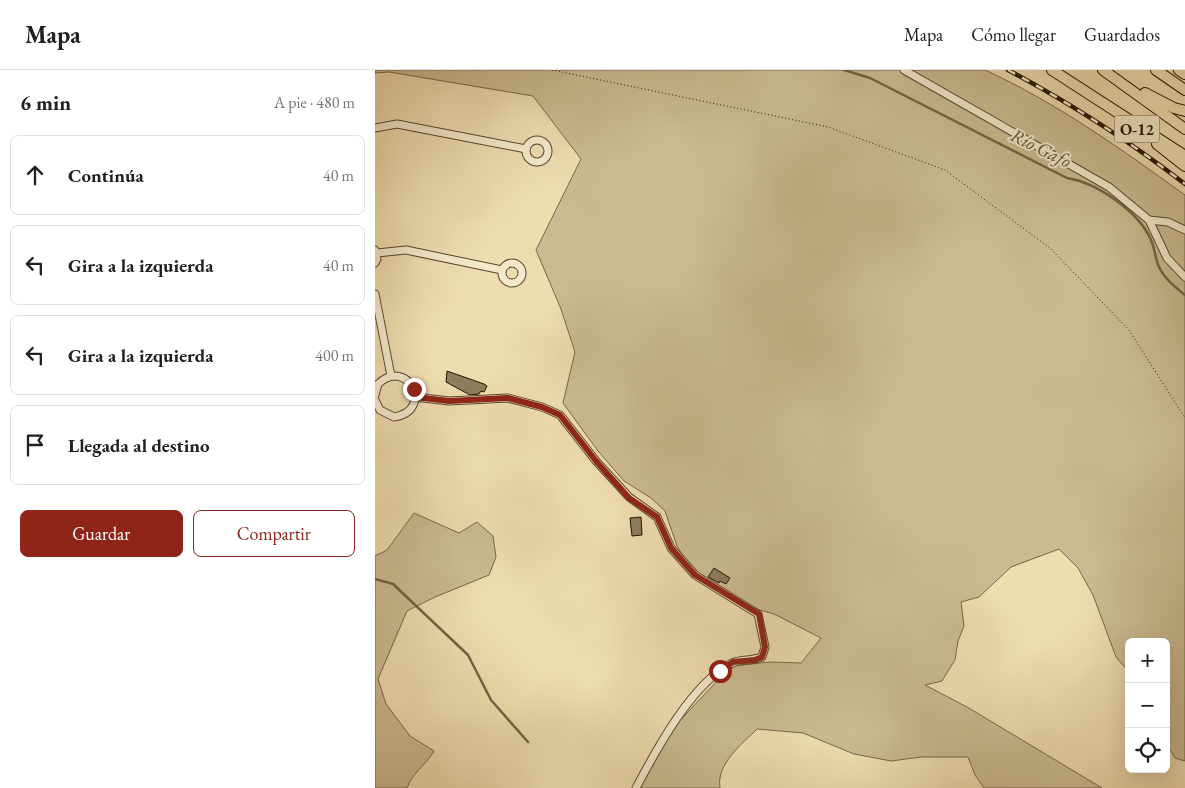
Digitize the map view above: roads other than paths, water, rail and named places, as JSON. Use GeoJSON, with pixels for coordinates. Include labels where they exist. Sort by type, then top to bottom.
{"type":"FeatureCollection","features":[{"type":"Feature","properties":{"kind":"highway"},"geometry":{"type":"LineString","coordinates":[[1052,70],[1089,92],[1185,156]]}},
{"type":"Feature","properties":{"kind":"highway"},"geometry":{"type":"LineString","coordinates":[[1104,70],[1161,102],[1185,111]]}},
{"type":"Feature","properties":{"kind":"highway"},"geometry":{"type":"LineString","coordinates":[[1104,70],[1185,129]]}},
{"type":"Feature","properties":{"kind":"highway"},"geometry":{"type":"LineString","coordinates":[[1156,70],[1185,90]]}},
{"type":"Feature","properties":{"kind":"highway"},"geometry":{"type":"LineString","coordinates":[[1179,70],[1185,74]]}},
{"type":"Feature","properties":{"kind":"highway","name":"O-12"},"geometry":{"type":"LineString","coordinates":[[1089,92],[1185,166]]}},
{"type":"Feature","properties":{"kind":"street"},"geometry":{"type":"LineString","coordinates":[[905,70],[1109,187],[1149,220],[1167,258],[1185,277]]}},
{"type":"Feature","properties":{"kind":"street"},"geometry":{"type":"LineString","coordinates":[[375,128],[397,124],[526,149]]}},
{"type":"Feature","properties":{"kind":"street"},"geometry":{"type":"LineString","coordinates":[[1149,220],[1168,222],[1185,230]]}},
{"type":"Feature","properties":{"kind":"street"},"geometry":{"type":"LineString","coordinates":[[375,263],[376,252],[406,250],[502,270]]}},
{"type":"Feature","properties":{"kind":"street"},"geometry":{"type":"LineString","coordinates":[[375,294],[391,376]]}},
{"type":"Feature","properties":{"kind":"street"},"geometry":{"type":"LineString","coordinates":[[375,395],[377,384],[391,376],[407,380],[414,389],[415,397],[413,406],[407,412],[394,416],[380,410],[375,400]]}},
{"type":"Feature","properties":{"kind":"street"},"geometry":{"type":"LineString","coordinates":[[415,397],[449,401],[508,398],[542,407],[560,415],[596,461],[629,498],[657,517],[671,548],[695,575],[759,614],[765,647],[762,657],[755,660],[733,662],[706,683],[667,731],[636,788]]}},
{"type":"Feature","properties":{"kind":"waterway","name":"Río Gafo"},"geometry":{"type":"LineString","coordinates":[[844,70],[870,78],[1067,178],[1104,192],[1137,219],[1152,243],[1161,271],[1185,295]]}},
{"type":"Feature","properties":{"kind":"waterway"},"geometry":{"type":"LineString","coordinates":[[375,579],[393,584],[468,655],[491,700],[528,742]]}},
{"type":"Feature","properties":{"kind":"railway"},"geometry":{"type":"LineString","coordinates":[[1008,70],[1099,123],[1185,184]]}}]}
